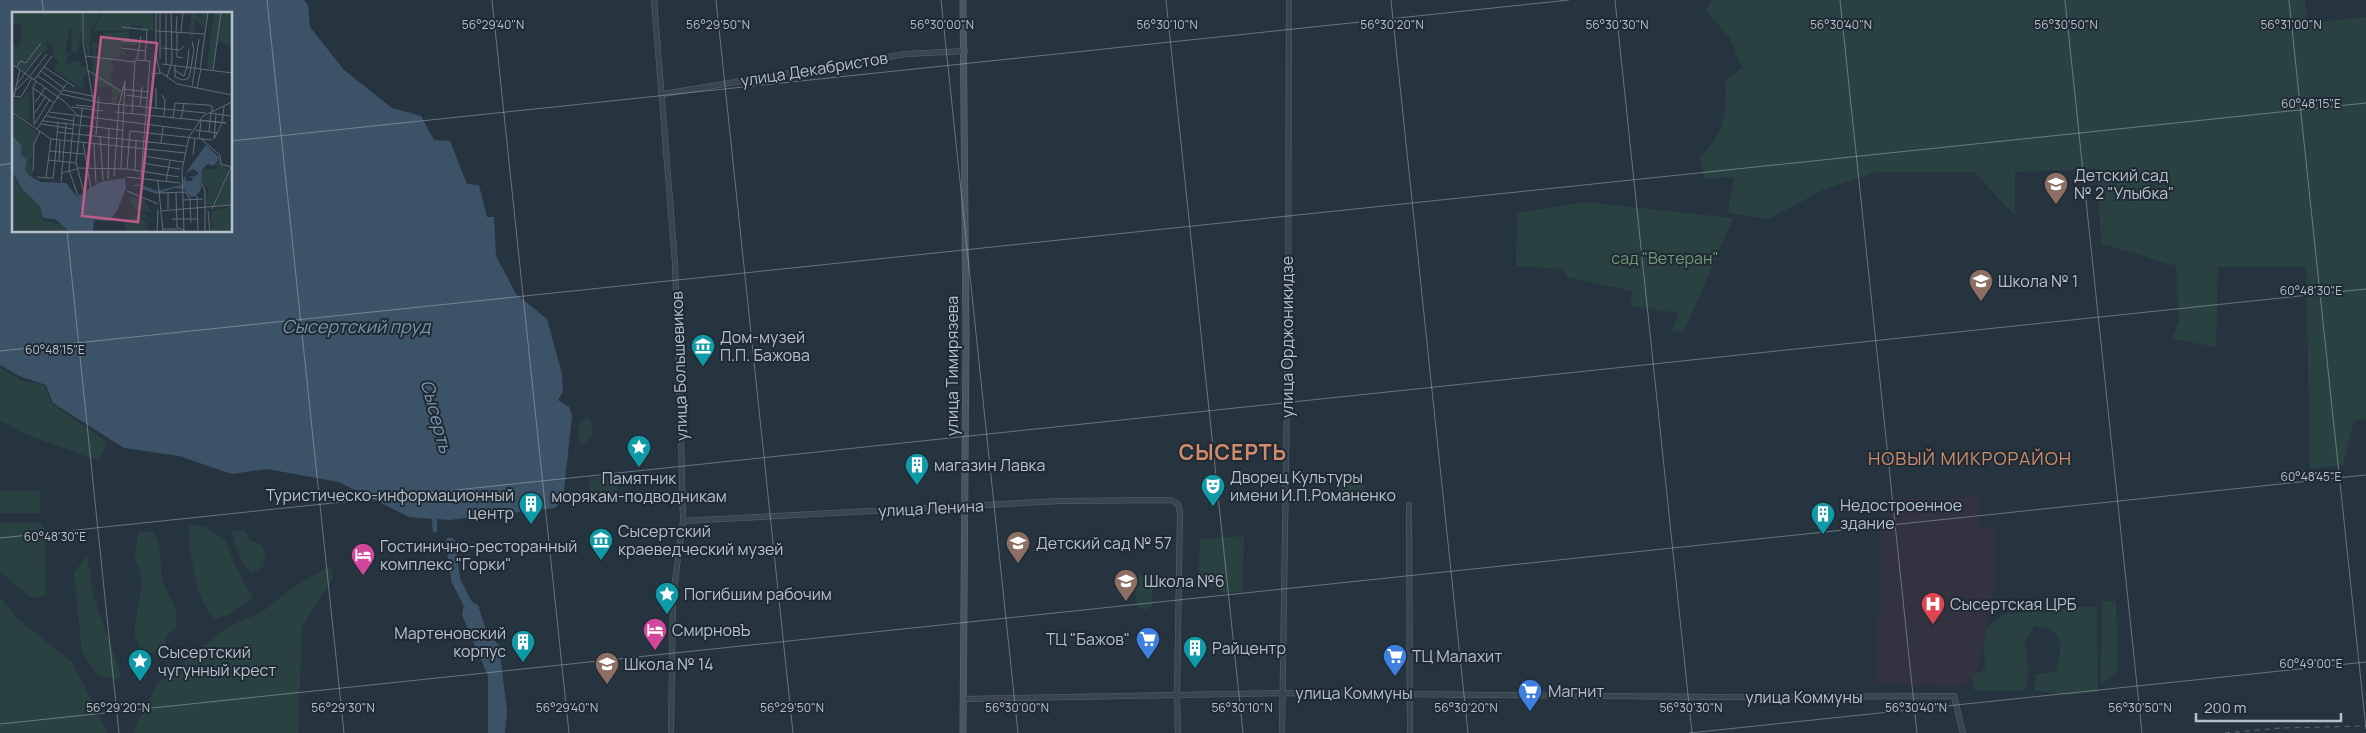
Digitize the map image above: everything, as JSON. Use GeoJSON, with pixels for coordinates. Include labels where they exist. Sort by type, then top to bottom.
{"type":"FeatureCollection","features":[{"type":"Feature","properties":{"kind":"main road","name":"улица Тимирязева"},"geometry":{"type":"LineString","coordinates":[[963,0],[965,51],[966,362],[963,733]]}},
{"type":"Feature","properties":{"kind":"street","name":"улица Большевиков"},"geometry":{"type":"LineString","coordinates":[[654,0],[675,263],[684,521],[674,596],[671,733]]}},
{"type":"Feature","properties":{"kind":"street","name":"улица Орджоникидзе"},"geometry":{"type":"LineString","coordinates":[[1282,733],[1287,482],[1289,0]]}},
{"type":"Feature","properties":{"kind":"street","name":"улица Декабристов"},"geometry":{"type":"LineString","coordinates":[[663,94],[906,54],[965,51]]}},
{"type":"Feature","properties":{"kind":"street","name":"улица Ленина"},"geometry":{"type":"LineString","coordinates":[[684,521],[1097,500],[1171,500],[1178,504],[1180,512],[1176,695]]}},
{"type":"Feature","properties":{"kind":"street"},"geometry":{"type":"LineString","coordinates":[[1410,505],[1410,733]]}},
{"type":"Feature","properties":{"kind":"street","name":"улица Коммуны"},"geometry":{"type":"LineString","coordinates":[[963,699],[1282,693],[1954,696],[1963,733]]}},
{"type":"Feature","properties":{"kind":"street"},"geometry":{"type":"LineString","coordinates":[[1176,695],[1178,733]]}},
{"type":"Feature","properties":{"kind":"shaded area","name":"Сысертская ЦРБ"},"geometry":{"type":"Polygon","coordinates":[[[1980,497],[1978,526],[1995,528],[1997,580],[1978,670],[1964,686],[1876,684],[1880,540],[1896,499],[1980,497]]]}},
{"type":"Feature","properties":{"kind":"green space"},"geometry":{"type":"Polygon","coordinates":[[[1712,0],[2305,0],[2307,23],[2366,17],[2366,419],[2354,421],[2343,465],[2310,469],[2306,266],[2218,267],[2216,347],[2172,339],[2179,321],[2176,266],[2101,245],[2097,169],[2015,172],[2015,216],[1974,172],[1877,172],[1823,190],[1769,219],[1728,213],[1734,177],[1705,179],[1699,157],[1715,140],[1723,122],[1726,101],[1726,79],[1742,68],[1730,38],[1706,11],[1712,0]]]}},
{"type":"Feature","properties":{"kind":"green space","name":"сад \"Ветеран\""},"geometry":{"type":"Polygon","coordinates":[[[1585,202],[1733,218],[1684,332],[1672,331],[1679,313],[1631,306],[1632,291],[1566,277],[1563,269],[1516,266],[1517,213],[1585,202]]]}},
{"type":"Feature","properties":{"kind":"green space"},"geometry":{"type":"Polygon","coordinates":[[[0,367],[21,380],[44,385],[51,403],[107,442],[99,461],[25,434],[0,420],[0,367]]]}},
{"type":"Feature","properties":{"kind":"green space"},"geometry":{"type":"Polygon","coordinates":[[[588,418],[591,421],[593,436],[581,445],[578,437],[580,423],[588,418]]]}},
{"type":"Feature","properties":{"kind":"green space"},"geometry":{"type":"Polygon","coordinates":[[[617,474],[619,502],[591,503],[589,478],[617,474]]]}},
{"type":"Feature","properties":{"kind":"green space"},"geometry":{"type":"Polygon","coordinates":[[[1341,478],[1364,479],[1365,490],[1360,493],[1338,492],[1337,482],[1341,478]]]}},
{"type":"Feature","properties":{"kind":"green space"},"geometry":{"type":"Polygon","coordinates":[[[40,490],[40,513],[0,513],[0,491],[40,490]]]}},
{"type":"Feature","properties":{"kind":"green space"},"geometry":{"type":"Polygon","coordinates":[[[0,523],[41,523],[44,527],[46,595],[31,598],[0,571],[0,523]]]}},
{"type":"Feature","properties":{"kind":"green space"},"geometry":{"type":"Polygon","coordinates":[[[188,525],[205,526],[226,541],[233,562],[253,598],[228,615],[216,619],[203,602],[195,576],[188,525]]]}},
{"type":"Feature","properties":{"kind":"green space"},"geometry":{"type":"Polygon","coordinates":[[[244,530],[250,541],[261,544],[266,552],[263,567],[252,573],[241,559],[231,531],[244,530]]]}},
{"type":"Feature","properties":{"kind":"green space"},"geometry":{"type":"Polygon","coordinates":[[[138,532],[154,532],[159,545],[163,579],[175,607],[177,619],[176,628],[166,636],[166,646],[154,653],[141,652],[134,632],[141,589],[140,572],[135,556],[138,532]]]}},
{"type":"Feature","properties":{"kind":"green space"},"geometry":{"type":"Polygon","coordinates":[[[1244,536],[1243,591],[1224,593],[1215,587],[1198,588],[1200,539],[1244,536]]]}},
{"type":"Feature","properties":{"kind":"green space"},"geometry":{"type":"Polygon","coordinates":[[[87,555],[94,597],[121,675],[118,679],[98,676],[82,652],[74,573],[87,555]]]}},
{"type":"Feature","properties":{"kind":"green space"},"geometry":{"type":"Polygon","coordinates":[[[330,566],[333,577],[302,627],[298,733],[135,733],[133,730],[158,683],[227,627],[262,612],[295,586],[330,566]]]}},
{"type":"Feature","properties":{"kind":"green space"},"geometry":{"type":"Polygon","coordinates":[[[1141,575],[1150,577],[1151,580],[1153,605],[1146,610],[1137,607],[1135,579],[1141,575]]]}},
{"type":"Feature","properties":{"kind":"green space"},"geometry":{"type":"Polygon","coordinates":[[[0,598],[18,619],[72,662],[108,733],[0,733],[0,598]]]}},
{"type":"Feature","properties":{"kind":"green space"},"geometry":{"type":"Polygon","coordinates":[[[2102,601],[2116,601],[2118,670],[2101,685],[2102,601]]]}},
{"type":"Feature","properties":{"kind":"green space"},"geometry":{"type":"Polygon","coordinates":[[[2097,606],[2098,692],[2069,695],[2035,691],[2035,675],[2055,671],[2059,660],[2060,642],[2054,632],[2034,625],[2025,644],[2029,672],[2024,691],[1974,690],[1972,675],[1985,670],[1984,646],[1987,628],[2004,614],[2097,606]]]}},
{"type":"Feature","properties":{"kind":"water","name":"Сысертский пруд"},"geometry":{"type":"Polygon","coordinates":[[[0,0],[304,0],[308,5],[310,27],[344,70],[392,108],[421,116],[434,140],[450,141],[467,184],[479,185],[487,217],[494,217],[496,256],[516,294],[547,319],[562,374],[563,392],[558,400],[569,407],[572,416],[563,499],[555,508],[449,520],[437,519],[437,532],[433,533],[432,519],[409,517],[339,482],[267,469],[232,474],[179,456],[124,448],[53,403],[46,385],[19,376],[0,365],[0,0]]]}},
{"type":"Feature","properties":{"kind":"water"},"geometry":{"type":"Polygon","coordinates":[[[465,598],[478,605],[485,627],[499,646],[507,711],[505,733],[488,733],[488,676],[462,615],[465,598]]]}},
{"type":"Feature","properties":{"kind":"waterway","name":"Сысерть"},"geometry":{"type":"LineString","coordinates":[[450,542],[456,581],[470,608]]}},
{"type":"Feature","properties":{"kind":"railway"},"geometry":{"type":"LineString","coordinates":[[2225,733],[2281,728],[2366,726]]}},
{"type":"Feature","properties":{"kind":"place","name":"Детский сад № 2 \"Улыбка\""},"geometry":{"type":"Point","coordinates":[2056,205]}},
{"type":"Feature","properties":{"kind":"place","name":"Школа № 1"},"geometry":{"type":"Point","coordinates":[1981,302]}},
{"type":"Feature","properties":{"kind":"place","name":"Дом-музей П.П. Бажова"},"geometry":{"type":"Point","coordinates":[703,367]}},
{"type":"Feature","properties":{"kind":"place","name":"Памятник морякам-подводникам"},"geometry":{"type":"Point","coordinates":[639,468]}},
{"type":"Feature","properties":{"kind":"place","name":"магазин Лавка"},"geometry":{"type":"Point","coordinates":[917,486]}},
{"type":"Feature","properties":{"kind":"place","name":"Дворец Культуры имени И.П.Романенко"},"geometry":{"type":"Point","coordinates":[1213,507]}},
{"type":"Feature","properties":{"kind":"place","name":"Туристическо-информационный центр"},"geometry":{"type":"Point","coordinates":[531,525]}},
{"type":"Feature","properties":{"kind":"place","name":"Недостроенное здание"},"geometry":{"type":"Point","coordinates":[1823,535]}},
{"type":"Feature","properties":{"kind":"place","name":"Сысертский краеведческий музей"},"geometry":{"type":"Point","coordinates":[601,561]}},
{"type":"Feature","properties":{"kind":"place","name":"Детский сад № 57"},"geometry":{"type":"Point","coordinates":[1018,564]}},
{"type":"Feature","properties":{"kind":"place","name":"Гостинично-ресторанный комплекс \"Горки\""},"geometry":{"type":"Point","coordinates":[363,576]}},
{"type":"Feature","properties":{"kind":"place","name":"Школа №6"},"geometry":{"type":"Point","coordinates":[1126,602]}},
{"type":"Feature","properties":{"kind":"place","name":"Погибшим рабочим"},"geometry":{"type":"Point","coordinates":[667,615]}},
{"type":"Feature","properties":{"kind":"place","name":"Сысертская ЦРБ"},"geometry":{"type":"Point","coordinates":[1933,625]}},
{"type":"Feature","properties":{"kind":"place","name":"СмирновЪ"},"geometry":{"type":"Point","coordinates":[655,651]}},
{"type":"Feature","properties":{"kind":"place","name":"ТЦ \"Бажов\""},"geometry":{"type":"Point","coordinates":[1148,660]}},
{"type":"Feature","properties":{"kind":"place","name":"Мартеновский корпус"},"geometry":{"type":"Point","coordinates":[523,663]}},
{"type":"Feature","properties":{"kind":"place","name":"Райцентр"},"geometry":{"type":"Point","coordinates":[1195,669]}},
{"type":"Feature","properties":{"kind":"place","name":"ТЦ Малахит"},"geometry":{"type":"Point","coordinates":[1395,677]}},
{"type":"Feature","properties":{"kind":"place","name":"Сысертский чугунный крест"},"geometry":{"type":"Point","coordinates":[140,682]}},
{"type":"Feature","properties":{"kind":"place","name":"Школа № 14"},"geometry":{"type":"Point","coordinates":[607,685]}},
{"type":"Feature","properties":{"kind":"place","name":"Магнит"},"geometry":{"type":"Point","coordinates":[1530,712]}},
{"type":"Feature","properties":{"kind":"district","name":"СЫСЕРТЬ"},"geometry":{"type":"Point","coordinates":[1233,452]}},
{"type":"Feature","properties":{"kind":"district","name":"НОВЫЙ МИКРОРАЙОН"},"geometry":{"type":"Point","coordinates":[1970,458]}}]}
